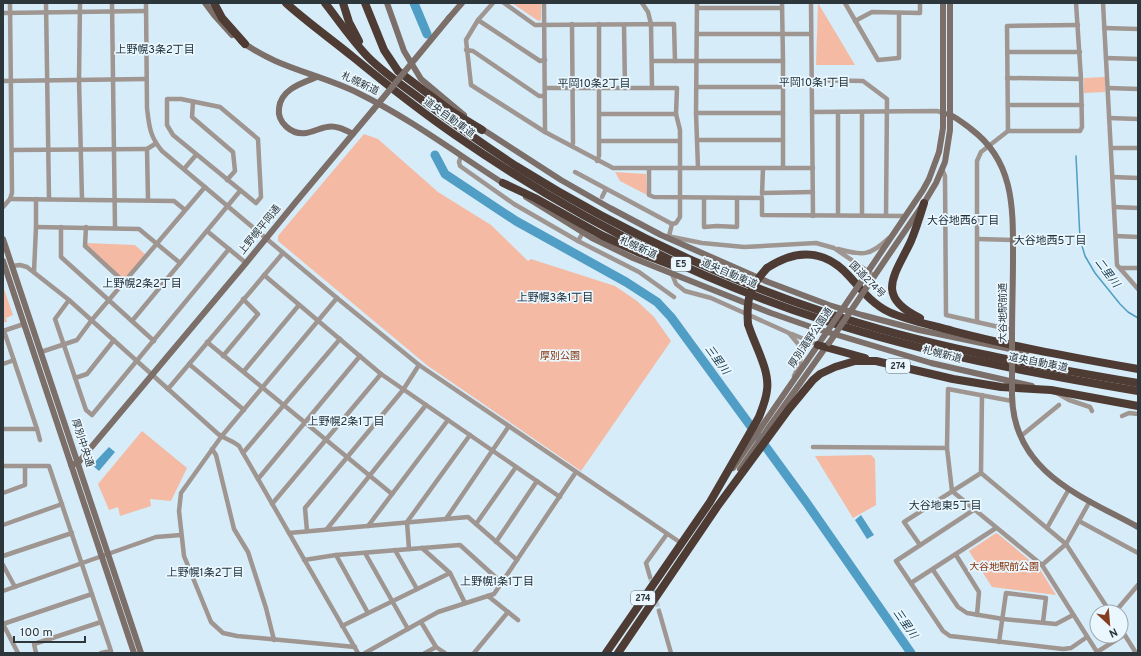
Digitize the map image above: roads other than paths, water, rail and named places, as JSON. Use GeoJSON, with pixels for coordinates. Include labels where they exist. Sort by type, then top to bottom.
{"type":"FeatureCollection","features":[{"type":"Feature","properties":{"kind":"highway"},"geometry":{"type":"LineString","coordinates":[[214,3],[222,18],[245,44]]}},
{"type":"Feature","properties":{"kind":"highway","name":"道央自動車道"},"geometry":{"type":"LineString","coordinates":[[286,3],[454,135],[528,183],[611,230],[718,281],[763,299],[824,320],[900,343],[1002,366],[1138,391]]}},
{"type":"Feature","properties":{"kind":"highway","name":"道央自動車道"},"geometry":{"type":"LineString","coordinates":[[325,3],[358,46],[382,70],[459,128],[533,176],[617,224],[723,274],[824,312],[908,336],[1002,358],[1138,383]]}},
{"type":"Feature","properties":{"kind":"highway"},"geometry":{"type":"LineString","coordinates":[[343,3],[349,22],[360,43],[369,56],[382,70]]}},
{"type":"Feature","properties":{"kind":"highway"},"geometry":{"type":"LineString","coordinates":[[365,3],[384,50],[398,71],[451,111],[482,130]]}},
{"type":"Feature","properties":{"kind":"highway"},"geometry":{"type":"LineString","coordinates":[[502,183],[535,198],[627,248],[650,258],[718,281]]}},
{"type":"Feature","properties":{"kind":"highway"},"geometry":{"type":"LineString","coordinates":[[924,203],[911,240],[896,270],[892,284],[893,292],[898,305],[907,312],[938,327]]}},
{"type":"Feature","properties":{"kind":"highway","name":"国道274号"},"geometry":{"type":"LineString","coordinates":[[713,505],[743,460],[765,402],[767,381],[762,360],[748,324],[747,310],[752,289],[756,281],[767,268],[777,261],[795,255],[817,256],[827,259],[842,269],[860,289],[882,308],[900,316],[938,327],[1041,352]]}},
{"type":"Feature","properties":{"kind":"highway"},"geometry":{"type":"LineString","coordinates":[[823,343],[876,361]]}},
{"type":"Feature","properties":{"kind":"highway","name":"札幌新道"},"geometry":{"type":"LineString","coordinates":[[1041,352],[1138,369]]}},
{"type":"Feature","properties":{"kind":"highway","name":"国道274号"},"geometry":{"type":"LineString","coordinates":[[713,505],[743,460],[769,427],[820,374],[845,363],[856,361],[876,361],[953,379],[1001,386],[1051,390]]}},
{"type":"Feature","properties":{"kind":"highway","name":"札幌新道"},"geometry":{"type":"LineString","coordinates":[[1051,390],[1138,406]]}},
{"type":"Feature","properties":{"kind":"highway","name":"274"},"geometry":{"type":"LineString","coordinates":[[606,653],[681,544],[713,505]]}},
{"type":"Feature","properties":{"kind":"highway","name":"274"},"geometry":{"type":"LineString","coordinates":[[618,653],[713,505]]}},
{"type":"Feature","properties":{"kind":"street"},"geometry":{"type":"LineString","coordinates":[[3,207],[10,199],[12,193],[10,3]]}},
{"type":"Feature","properties":{"kind":"street"},"geometry":{"type":"LineString","coordinates":[[46,3],[49,198]]}},
{"type":"Feature","properties":{"kind":"street"},"geometry":{"type":"LineString","coordinates":[[80,3],[79,80],[82,199]]}},
{"type":"Feature","properties":{"kind":"street"},"geometry":{"type":"LineString","coordinates":[[112,3],[115,228]]}},
{"type":"Feature","properties":{"kind":"street"},"geometry":{"type":"LineString","coordinates":[[146,3],[146,79],[148,121],[150,133],[155,144],[336,298],[419,365],[681,544]]}},
{"type":"Feature","properties":{"kind":"street","name":"札幌新道"},"geometry":{"type":"LineString","coordinates":[[205,3],[226,28],[245,44],[272,60],[351,90],[399,114],[502,183],[592,238],[633,258],[771,312],[854,341],[931,363],[1051,390]]}},
{"type":"Feature","properties":{"kind":"street","name":"札幌新道"},"geometry":{"type":"LineString","coordinates":[[387,3],[404,51],[421,79],[436,93],[482,130],[561,180],[610,208],[661,235],[768,282],[836,307],[919,330],[1014,350],[1041,352]]}},
{"type":"Feature","properties":{"kind":"street","name":"上野幌平岡通"},"geometry":{"type":"LineString","coordinates":[[71,465],[78,462],[152,375],[462,3]]}},
{"type":"Feature","properties":{"kind":"street"},"geometry":{"type":"LineString","coordinates":[[492,3],[478,20],[466,40],[471,85],[545,132],[597,161],[613,168],[812,168]]}},
{"type":"Feature","properties":{"kind":"street"},"geometry":{"type":"LineString","coordinates":[[504,3],[535,24],[674,24],[675,61]]}},
{"type":"Feature","properties":{"kind":"street"},"geometry":{"type":"LineString","coordinates":[[544,3],[545,132]]}},
{"type":"Feature","properties":{"kind":"street"},"geometry":{"type":"LineString","coordinates":[[642,3],[648,12],[651,24],[652,88]]}},
{"type":"Feature","properties":{"kind":"street"},"geometry":{"type":"LineString","coordinates":[[811,3],[813,216]]}},
{"type":"Feature","properties":{"kind":"street"},"geometry":{"type":"LineString","coordinates":[[845,3],[878,60],[899,58],[899,13]]}},
{"type":"Feature","properties":{"kind":"street"},"geometry":{"type":"LineString","coordinates":[[855,21],[872,12],[920,13],[920,3]]}},
{"type":"Feature","properties":{"kind":"street","name":"厚別滝野公園通"},"geometry":{"type":"LineString","coordinates":[[769,427],[788,389],[873,278],[924,203],[936,183],[942,169],[949,141],[943,3]]}},
{"type":"Feature","properties":{"kind":"street","name":"厚別滝野公園通"},"geometry":{"type":"LineString","coordinates":[[743,460],[769,427],[866,274],[923,190],[933,169],[941,144],[947,114],[950,3]]}},
{"type":"Feature","properties":{"kind":"street"},"geometry":{"type":"LineString","coordinates":[[977,322],[977,161],[982,152],[1008,131],[1080,131],[1082,127],[1082,105],[1076,3]]}},
{"type":"Feature","properties":{"kind":"street"},"geometry":{"type":"LineString","coordinates":[[1103,3],[1117,265],[1138,289]]}},
{"type":"Feature","properties":{"kind":"street"},"geometry":{"type":"LineString","coordinates":[[698,168],[696,113],[697,5],[782,5],[784,62],[783,168]]}},
{"type":"Feature","properties":{"kind":"street"},"geometry":{"type":"LineString","coordinates":[[3,13],[146,11]]}},
{"type":"Feature","properties":{"kind":"street"},"geometry":{"type":"LineString","coordinates":[[478,20],[540,61],[545,60]]}},
{"type":"Feature","properties":{"kind":"street"},"geometry":{"type":"LineString","coordinates":[[572,24],[572,146]]}},
{"type":"Feature","properties":{"kind":"street"},"geometry":{"type":"LineString","coordinates":[[597,161],[599,156],[599,24]]}},
{"type":"Feature","properties":{"kind":"street"},"geometry":{"type":"LineString","coordinates":[[624,25],[625,88]]}},
{"type":"Feature","properties":{"kind":"street"},"geometry":{"type":"LineString","coordinates":[[1008,131],[1007,26],[1078,25]]}},
{"type":"Feature","properties":{"kind":"street"},"geometry":{"type":"LineString","coordinates":[[1104,28],[1138,29]]}},
{"type":"Feature","properties":{"kind":"street"},"geometry":{"type":"LineString","coordinates":[[697,34],[811,34]]}},
{"type":"Feature","properties":{"kind":"street"},"geometry":{"type":"LineString","coordinates":[[466,50],[473,51],[539,96],[544,96]]}},
{"type":"Feature","properties":{"kind":"street"},"geometry":{"type":"LineString","coordinates":[[1008,52],[1080,52]]}},
{"type":"Feature","properties":{"kind":"street"},"geometry":{"type":"LineString","coordinates":[[1106,58],[1138,58]]}},
{"type":"Feature","properties":{"kind":"street"},"geometry":{"type":"LineString","coordinates":[[652,61],[784,62]]}},
{"type":"Feature","properties":{"kind":"street"},"geometry":{"type":"LineString","coordinates":[[317,77],[299,84],[282,97],[278,111],[283,123],[288,129],[300,133],[308,133],[327,127],[339,128],[353,134]]}},
{"type":"Feature","properties":{"kind":"street"},"geometry":{"type":"LineString","coordinates":[[1007,78],[1081,79]]}},
{"type":"Feature","properties":{"kind":"street"},"geometry":{"type":"LineString","coordinates":[[3,81],[146,79]]}},
{"type":"Feature","properties":{"kind":"street"},"geometry":{"type":"LineString","coordinates":[[812,80],[863,80],[887,99],[886,215]]}},
{"type":"Feature","properties":{"kind":"street"},"geometry":{"type":"LineString","coordinates":[[697,87],[783,87]]}},
{"type":"Feature","properties":{"kind":"street"},"geometry":{"type":"LineString","coordinates":[[545,88],[676,88],[676,114],[680,130],[680,217],[676,223],[672,224],[669,236]]}},
{"type":"Feature","properties":{"kind":"street"},"geometry":{"type":"LineString","coordinates":[[1108,88],[1138,89]]}},
{"type":"Feature","properties":{"kind":"street"},"geometry":{"type":"LineString","coordinates":[[167,99],[181,99],[220,107],[258,138],[261,198],[256,203],[196,154],[173,135],[167,125],[167,99]]}},
{"type":"Feature","properties":{"kind":"street"},"geometry":{"type":"LineString","coordinates":[[193,102],[192,117],[233,152],[235,171],[227,180]]}},
{"type":"Feature","properties":{"kind":"street"},"geometry":{"type":"LineString","coordinates":[[1008,105],[1082,105]]}},
{"type":"Feature","properties":{"kind":"street"},"geometry":{"type":"LineString","coordinates":[[812,112],[937,111],[947,114]]}},
{"type":"Feature","properties":{"kind":"street"},"geometry":{"type":"LineString","coordinates":[[838,112],[838,215]]}},
{"type":"Feature","properties":{"kind":"street"},"geometry":{"type":"LineString","coordinates":[[862,112],[862,215]]}},
{"type":"Feature","properties":{"kind":"street"},"geometry":{"type":"LineString","coordinates":[[696,113],[783,113]]}},
{"type":"Feature","properties":{"kind":"street"},"geometry":{"type":"LineString","coordinates":[[599,114],[676,114]]}},
{"type":"Feature","properties":{"kind":"street","name":"大谷地駅前通"},"geometry":{"type":"LineString","coordinates":[[947,114],[980,136],[989,146],[1002,167],[1009,184],[1012,202],[1013,240],[1012,398],[1014,415],[1020,436],[1029,453],[1044,471],[1056,481],[1138,527]]}},
{"type":"Feature","properties":{"kind":"street"},"geometry":{"type":"LineString","coordinates":[[1109,118],[1138,119]]}},
{"type":"Feature","properties":{"kind":"street"},"geometry":{"type":"LineString","coordinates":[[697,140],[783,140]]}},
{"type":"Feature","properties":{"kind":"street"},"geometry":{"type":"LineString","coordinates":[[599,141],[680,141]]}},
{"type":"Feature","properties":{"kind":"street"},"geometry":{"type":"LineString","coordinates":[[12,150],[147,148],[155,144]]}},
{"type":"Feature","properties":{"kind":"street"},"geometry":{"type":"LineString","coordinates":[[147,148],[148,200]]}},
{"type":"Feature","properties":{"kind":"street"},"geometry":{"type":"LineString","coordinates":[[1111,148],[1138,148]]}},
{"type":"Feature","properties":{"kind":"street"},"geometry":{"type":"LineString","coordinates":[[184,169],[196,154]]}},
{"type":"Feature","properties":{"kind":"street"},"geometry":{"type":"LineString","coordinates":[[461,156],[459,162],[460,166],[514,204],[639,272],[674,296]]}},
{"type":"Feature","properties":{"kind":"street"},"geometry":{"type":"LineString","coordinates":[[763,168],[762,216],[906,216]]}},
{"type":"Feature","properties":{"kind":"street"},"geometry":{"type":"LineString","coordinates":[[648,169],[649,195],[654,197],[737,198],[813,192]]}},
{"type":"Feature","properties":{"kind":"street"},"geometry":{"type":"LineString","coordinates":[[942,169],[945,176],[946,315],[977,322],[1012,333]]}},
{"type":"Feature","properties":{"kind":"street"},"geometry":{"type":"LineString","coordinates":[[575,172],[672,224]]}},
{"type":"Feature","properties":{"kind":"street"},"geometry":{"type":"LineString","coordinates":[[1113,177],[1138,178]]}},
{"type":"Feature","properties":{"kind":"street"},"geometry":{"type":"LineString","coordinates":[[41,352],[77,340],[91,321],[205,187]]}},
{"type":"Feature","properties":{"kind":"street"},"geometry":{"type":"LineString","coordinates":[[602,197],[606,189]]}},
{"type":"Feature","properties":{"kind":"street"},"geometry":{"type":"LineString","coordinates":[[132,321],[240,191]]}},
{"type":"Feature","properties":{"kind":"street"},"geometry":{"type":"LineString","coordinates":[[10,199],[49,198],[174,201],[185,210]]}},
{"type":"Feature","properties":{"kind":"street"},"geometry":{"type":"LineString","coordinates":[[704,198],[704,227],[737,227],[737,198]]}},
{"type":"Feature","properties":{"kind":"street"},"geometry":{"type":"LineString","coordinates":[[34,272],[36,199]]}},
{"type":"Feature","properties":{"kind":"street"},"geometry":{"type":"LineString","coordinates":[[1114,207],[1138,208]]}},
{"type":"Feature","properties":{"kind":"street"},"geometry":{"type":"LineString","coordinates":[[36,226],[139,229],[180,263]]}},
{"type":"Feature","properties":{"kind":"street"},"geometry":{"type":"LineString","coordinates":[[61,227],[61,257],[154,340]]}},
{"type":"Feature","properties":{"kind":"street"},"geometry":{"type":"LineString","coordinates":[[86,227],[85,246],[124,282]]}},
{"type":"Feature","properties":{"kind":"street"},"geometry":{"type":"LineString","coordinates":[[661,235],[702,243],[744,247],[816,243],[853,253],[872,252],[896,230]]}},
{"type":"Feature","properties":{"kind":"street"},"geometry":{"type":"LineString","coordinates":[[207,231],[246,263]]}},
{"type":"Feature","properties":{"kind":"street"},"geometry":{"type":"LineString","coordinates":[[578,240],[582,234]]}},
{"type":"Feature","properties":{"kind":"street"},"geometry":{"type":"LineString","coordinates":[[1116,236],[1138,237]]}},
{"type":"Feature","properties":{"kind":"street","name":"厚別中央通"},"geometry":{"type":"LineString","coordinates":[[3,239],[142,653]]}},
{"type":"Feature","properties":{"kind":"street"},"geometry":{"type":"LineString","coordinates":[[978,239],[1013,240]]}},
{"type":"Feature","properties":{"kind":"street"},"geometry":{"type":"LineString","coordinates":[[834,248],[873,278]]}},
{"type":"Feature","properties":{"kind":"street"},"geometry":{"type":"LineString","coordinates":[[69,300],[55,319],[86,410],[92,415],[229,249]]}},
{"type":"Feature","properties":{"kind":"street"},"geometry":{"type":"LineString","coordinates":[[168,389],[283,253]]}},
{"type":"Feature","properties":{"kind":"street","name":"厚別中央通"},"geometry":{"type":"LineString","coordinates":[[3,262],[134,653]]}},
{"type":"Feature","properties":{"kind":"street"},"geometry":{"type":"LineString","coordinates":[[12,266],[20,265],[27,267],[34,272],[69,300],[221,437],[232,441],[238,446],[358,653]]}},
{"type":"Feature","properties":{"kind":"street"},"geometry":{"type":"LineString","coordinates":[[1120,268],[1138,268]]}},
{"type":"Feature","properties":{"kind":"street"},"geometry":{"type":"LineString","coordinates":[[672,274],[676,284],[685,291],[722,302],[789,334],[823,343]]}},
{"type":"Feature","properties":{"kind":"street"},"geometry":{"type":"LineString","coordinates":[[264,275],[381,374],[560,497]]}},
{"type":"Feature","properties":{"kind":"street"},"geometry":{"type":"LineString","coordinates":[[336,298],[212,449],[181,493],[179,511],[184,556],[207,615],[215,627],[222,633],[229,635],[355,648]]}},
{"type":"Feature","properties":{"kind":"street"},"geometry":{"type":"LineString","coordinates":[[224,356],[258,314],[243,300]]}},
{"type":"Feature","properties":{"kind":"street"},"geometry":{"type":"LineString","coordinates":[[244,372],[299,305]]}},
{"type":"Feature","properties":{"kind":"street"},"geometry":{"type":"LineString","coordinates":[[24,324],[4,331],[40,440]]}},
{"type":"Feature","properties":{"kind":"street"},"geometry":{"type":"LineString","coordinates":[[788,389],[802,354],[799,346],[789,334]]}},
{"type":"Feature","properties":{"kind":"street"},"geometry":{"type":"LineString","coordinates":[[243,453],[340,339]]}},
{"type":"Feature","properties":{"kind":"street"},"geometry":{"type":"LineString","coordinates":[[75,378],[87,374],[114,340]]}},
{"type":"Feature","properties":{"kind":"street"},"geometry":{"type":"LineString","coordinates":[[208,342],[392,494]]}},
{"type":"Feature","properties":{"kind":"street"},"geometry":{"type":"LineString","coordinates":[[258,479],[360,356]]}},
{"type":"Feature","properties":{"kind":"street"},"geometry":{"type":"LineString","coordinates":[[3,364],[14,360]]}},
{"type":"Feature","properties":{"kind":"street"},"geometry":{"type":"LineString","coordinates":[[189,364],[244,410]]}},
{"type":"Feature","properties":{"kind":"street"},"geometry":{"type":"LineString","coordinates":[[307,531],[305,508],[403,390],[419,365]]}},
{"type":"Feature","properties":{"kind":"street"},"geometry":{"type":"LineString","coordinates":[[272,504],[381,374]]}},
{"type":"Feature","properties":{"kind":"street"},"geometry":{"type":"LineString","coordinates":[[1012,398],[982,395],[948,389],[947,448],[952,491],[1042,565],[1089,640]]}},
{"type":"Feature","properties":{"kind":"street"},"geometry":{"type":"LineString","coordinates":[[1051,390],[1069,400],[1090,407],[1092,411]]}},
{"type":"Feature","properties":{"kind":"street"},"geometry":{"type":"LineString","coordinates":[[981,473],[982,395]]}},
{"type":"Feature","properties":{"kind":"street"},"geometry":{"type":"LineString","coordinates":[[327,529],[426,405]]}},
{"type":"Feature","properties":{"kind":"street"},"geometry":{"type":"LineString","coordinates":[[1020,436],[1059,406]]}},
{"type":"Feature","properties":{"kind":"street"},"geometry":{"type":"LineString","coordinates":[[1122,416],[1129,413],[1138,414]]}},
{"type":"Feature","properties":{"kind":"street"},"geometry":{"type":"LineString","coordinates":[[368,526],[448,420]]}},
{"type":"Feature","properties":{"kind":"street"},"geometry":{"type":"LineString","coordinates":[[446,519],[509,426]]}},
{"type":"Feature","properties":{"kind":"street"},"geometry":{"type":"LineString","coordinates":[[3,429],[37,430]]}},
{"type":"Feature","properties":{"kind":"street"},"geometry":{"type":"LineString","coordinates":[[409,549],[407,522],[470,435]]}},
{"type":"Feature","properties":{"kind":"street"},"geometry":{"type":"LineString","coordinates":[[813,447],[947,448]]}},
{"type":"Feature","properties":{"kind":"street"},"geometry":{"type":"LineString","coordinates":[[212,449],[216,455],[234,529],[248,552],[266,608],[274,640]]}},
{"type":"Feature","properties":{"kind":"street"},"geometry":{"type":"LineString","coordinates":[[3,466],[49,466],[111,651],[101,653]]}},
{"type":"Feature","properties":{"kind":"street"},"geometry":{"type":"LineString","coordinates":[[3,493],[25,486],[25,466]]}},
{"type":"Feature","properties":{"kind":"street"},"geometry":{"type":"LineString","coordinates":[[476,524],[516,467]]}},
{"type":"Feature","properties":{"kind":"street"},"geometry":{"type":"LineString","coordinates":[[365,653],[438,612],[494,594],[576,472]]}},
{"type":"Feature","properties":{"kind":"street"},"geometry":{"type":"LineString","coordinates":[[920,545],[904,522],[981,473]]}},
{"type":"Feature","properties":{"kind":"street"},"geometry":{"type":"LineString","coordinates":[[981,473],[1066,544],[1105,604]]}},
{"type":"Feature","properties":{"kind":"street"},"geometry":{"type":"LineString","coordinates":[[496,542],[537,481]]}},
{"type":"Feature","properties":{"kind":"street"},"geometry":{"type":"LineString","coordinates":[[1047,528],[1069,489]]}},
{"type":"Feature","properties":{"kind":"street"},"geometry":{"type":"LineString","coordinates":[[1042,565],[1066,544],[1090,501]]}},
{"type":"Feature","properties":{"kind":"street"},"geometry":{"type":"LineString","coordinates":[[3,525],[62,504]]}},
{"type":"Feature","properties":{"kind":"street"},"geometry":{"type":"LineString","coordinates":[[975,509],[896,561],[943,631],[950,636],[1063,650],[1071,648],[1087,637]]}},
{"type":"Feature","properties":{"kind":"street"},"geometry":{"type":"LineString","coordinates":[[289,533],[468,517],[517,560]]}},
{"type":"Feature","properties":{"kind":"street"},"geometry":{"type":"LineString","coordinates":[[1079,521],[1138,553]]}},
{"type":"Feature","properties":{"kind":"street"},"geometry":{"type":"LineString","coordinates":[[911,583],[996,528]]}},
{"type":"Feature","properties":{"kind":"street"},"geometry":{"type":"LineString","coordinates":[[3,556],[72,533]]}},
{"type":"Feature","properties":{"kind":"street"},"geometry":{"type":"LineString","coordinates":[[650,577],[646,563],[667,534]]}},
{"type":"Feature","properties":{"kind":"street"},"geometry":{"type":"LineString","coordinates":[[3,591],[156,537],[181,535]]}},
{"type":"Feature","properties":{"kind":"street"},"geometry":{"type":"LineString","coordinates":[[304,560],[336,555],[460,545],[502,583]]}},
{"type":"Feature","properties":{"kind":"street"},"geometry":{"type":"LineString","coordinates":[[422,548],[450,573],[465,603]]}},
{"type":"Feature","properties":{"kind":"street"},"geometry":{"type":"LineString","coordinates":[[395,550],[417,589]]}},
{"type":"Feature","properties":{"kind":"street"},"geometry":{"type":"LineString","coordinates":[[365,553],[408,629]]}},
{"type":"Feature","properties":{"kind":"street"},"geometry":{"type":"LineString","coordinates":[[336,555],[368,613]]}},
{"type":"Feature","properties":{"kind":"street"},"geometry":{"type":"LineString","coordinates":[[956,555],[979,592],[977,615]]}},
{"type":"Feature","properties":{"kind":"street"},"geometry":{"type":"LineString","coordinates":[[3,565],[15,587]]}},
{"type":"Feature","properties":{"kind":"street"},"geometry":{"type":"LineString","coordinates":[[933,570],[958,607],[967,613],[1003,619],[1056,624],[1073,614]]}},
{"type":"Feature","properties":{"kind":"street"},"geometry":{"type":"LineString","coordinates":[[342,626],[450,573]]}},
{"type":"Feature","properties":{"kind":"street"},"geometry":{"type":"LineString","coordinates":[[1122,604],[1138,585]]}},
{"type":"Feature","properties":{"kind":"street"},"geometry":{"type":"LineString","coordinates":[[999,642],[1006,593],[1046,598],[1043,622]]}},
{"type":"Feature","properties":{"kind":"street"},"geometry":{"type":"LineString","coordinates":[[18,653],[3,624],[92,594]]}},
{"type":"Feature","properties":{"kind":"street"},"geometry":{"type":"LineString","coordinates":[[488,596],[518,620]]}},
{"type":"Feature","properties":{"kind":"street"},"geometry":{"type":"LineString","coordinates":[[659,611],[671,653]]}},
{"type":"Feature","properties":{"kind":"street"},"geometry":{"type":"LineString","coordinates":[[474,653],[508,612]]}},
{"type":"Feature","properties":{"kind":"street"},"geometry":{"type":"LineString","coordinates":[[36,653],[34,644],[101,622]]}},
{"type":"Feature","properties":{"kind":"street"},"geometry":{"type":"LineString","coordinates":[[421,622],[436,647],[444,653]]}},
{"type":"Feature","properties":{"kind":"street"},"geometry":{"type":"LineString","coordinates":[[1129,642],[1136,653]]}},
{"type":"Feature","properties":{"kind":"street"},"geometry":{"type":"LineString","coordinates":[[1092,644],[1097,652],[1110,644]]}},
{"type":"Feature","properties":{"kind":"street"},"geometry":{"type":"LineString","coordinates":[[425,653],[436,647]]}},
{"type":"Feature","properties":{"kind":"water"},"geometry":{"type":"Polygon","coordinates":[[[109,447],[115,452],[99,471],[92,465],[109,447]]]}},
{"type":"Feature","properties":{"kind":"water"},"geometry":{"type":"Polygon","coordinates":[[[861,515],[874,535],[867,539],[855,520],[861,515]]]}},
{"type":"Feature","properties":{"kind":"waterway","name":"三里川"},"geometry":{"type":"LineString","coordinates":[[414,3],[427,34]]}},
{"type":"Feature","properties":{"kind":"waterway","name":"三里川"},"geometry":{"type":"LineString","coordinates":[[435,155],[445,174],[516,221],[626,282],[657,302],[671,317],[806,502],[911,653]]}},
{"type":"Feature","properties":{"kind":"waterway","name":"二里川"},"geometry":{"type":"LineString","coordinates":[[1076,156],[1080,239],[1085,256],[1095,273],[1120,304],[1128,312],[1138,318]]}},
{"type":"Feature","properties":{"kind":"tunnel"},"geometry":{"type":"LineString","coordinates":[[650,577],[659,611]]}},
{"type":"Feature","properties":{"kind":"district","name":"上野幌3条2丁目"},"geometry":{"type":"Point","coordinates":[155,50]}},
{"type":"Feature","properties":{"kind":"district","name":"平岡10条1丁目"},"geometry":{"type":"Point","coordinates":[814,83]}},
{"type":"Feature","properties":{"kind":"district","name":"平岡10条2丁目"},"geometry":{"type":"Point","coordinates":[594,84]}},
{"type":"Feature","properties":{"kind":"district","name":"大谷地西6丁目"},"geometry":{"type":"Point","coordinates":[963,221]}},
{"type":"Feature","properties":{"kind":"district","name":"大谷地西5丁目"},"geometry":{"type":"Point","coordinates":[1050,241]}},
{"type":"Feature","properties":{"kind":"district","name":"上野幌2条2丁目"},"geometry":{"type":"Point","coordinates":[142,284]}},
{"type":"Feature","properties":{"kind":"district","name":"上野幌3条1丁目"},"geometry":{"type":"Point","coordinates":[555,298]}},
{"type":"Feature","properties":{"kind":"district","name":"上野幌2条1丁目"},"geometry":{"type":"Point","coordinates":[346,422]}},
{"type":"Feature","properties":{"kind":"district","name":"大谷地東5丁目"},"geometry":{"type":"Point","coordinates":[945,506]}},
{"type":"Feature","properties":{"kind":"district","name":"上野幌1条2丁目"},"geometry":{"type":"Point","coordinates":[205,573]}},
{"type":"Feature","properties":{"kind":"district","name":"上野幌1条1丁目"},"geometry":{"type":"Point","coordinates":[497,582]}},
{"type":"Feature","properties":{"kind":"park label","name":"厚別公園"},"geometry":{"type":"Point","coordinates":[560,356]}},
{"type":"Feature","properties":{"kind":"park label","name":"大谷地駅前公園"},"geometry":{"type":"Point","coordinates":[1004,567]}}]}
